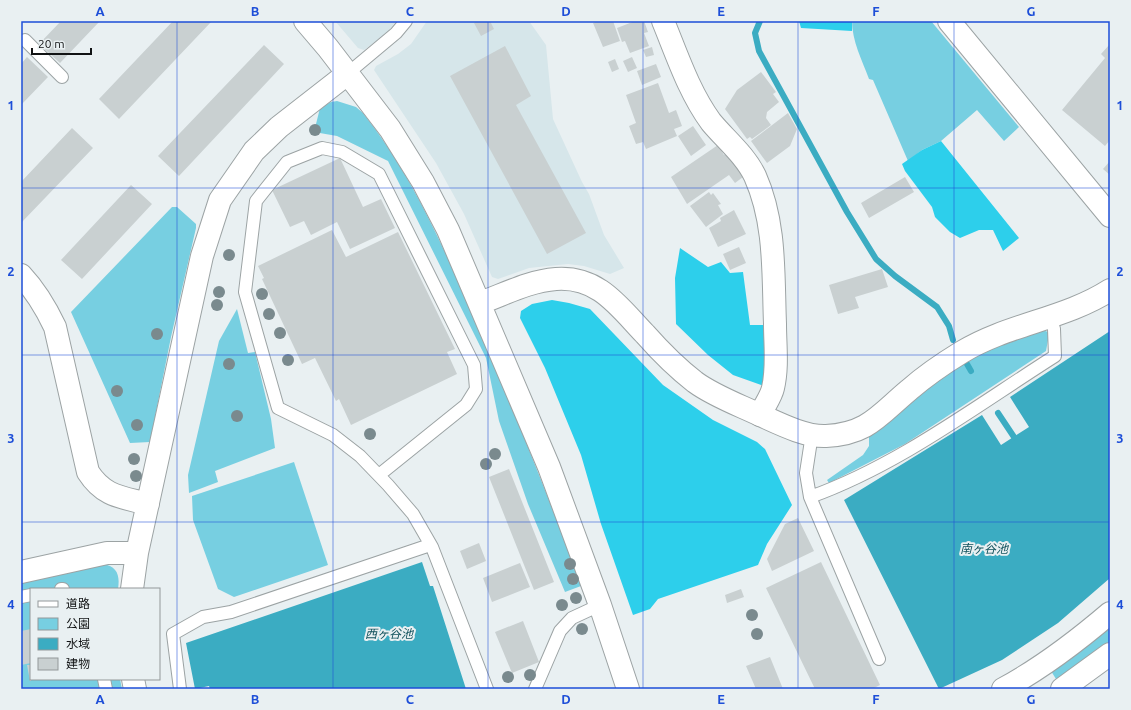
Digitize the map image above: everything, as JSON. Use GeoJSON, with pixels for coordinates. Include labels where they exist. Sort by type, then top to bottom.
{"type":"FeatureCollection","features":[{"type":"Feature","properties":{"kind":"street"},"geometry":{"type":"LineString","coordinates":[[305,21],[390,130],[423,182],[448,230],[549,467],[600,605],[628,689]]}},
{"type":"Feature","properties":{"kind":"street"},"geometry":{"type":"LineString","coordinates":[[663,21],[686,79],[699,104],[754,174],[765,200],[773,253],[776,366],[773,390],[760,414]]}},
{"type":"Feature","properties":{"kind":"street"},"geometry":{"type":"LineString","coordinates":[[949,21],[1110,216]]}},
{"type":"Feature","properties":{"kind":"street"},"geometry":{"type":"LineString","coordinates":[[132,588],[148,504],[202,256],[220,200],[254,151],[279,127],[347,74]]}},
{"type":"Feature","properties":{"kind":"street"},"geometry":{"type":"LineString","coordinates":[[21,275],[45,307],[55,327],[88,472],[96,484],[110,494],[148,504]]}},
{"type":"Feature","properties":{"kind":"street"},"geometry":{"type":"LineString","coordinates":[[480,303],[533,282],[557,279],[579,281],[604,292],[621,307],[672,362],[696,383],[791,429],[822,437],[856,432],[871,423],[909,389],[963,352],[990,338],[1088,303],[1110,290]]}},
{"type":"Feature","properties":{"kind":"street"},"geometry":{"type":"LineString","coordinates":[[21,572],[108,553],[138,553]]}},
{"type":"Feature","properties":{"kind":"street"},"geometry":{"type":"LineString","coordinates":[[1016,686],[1078,640],[1110,613]]}},
{"type":"Feature","properties":{"kind":"street"},"geometry":{"type":"LineString","coordinates":[[1062,689],[1110,654]]}},
{"type":"Feature","properties":{"kind":"lane"},"geometry":{"type":"LineString","coordinates":[[347,74],[396,33],[406,21]]}},
{"type":"Feature","properties":{"kind":"lane"},"geometry":{"type":"LineString","coordinates":[[25,40],[62,77]]}},
{"type":"Feature","properties":{"kind":"lane"},"geometry":{"type":"LineString","coordinates":[[379,475],[466,405],[476,389],[474,365],[379,174],[342,152],[322,148],[287,162],[256,201],[246,292],[278,408],[333,435],[360,456],[379,475],[413,514],[430,544],[487,689]]}},
{"type":"Feature","properties":{"kind":"lane"},"geometry":{"type":"LineString","coordinates":[[810,497],[826,491],[903,453],[1055,356],[1054,329],[1050,317]]}},
{"type":"Feature","properties":{"kind":"lane"},"geometry":{"type":"LineString","coordinates":[[812,434],[806,473],[810,497],[879,659]]}},
{"type":"Feature","properties":{"kind":"lane"},"geometry":{"type":"LineString","coordinates":[[180,689],[173,634],[203,617],[231,612],[430,544]]}},
{"type":"Feature","properties":{"kind":"lane"},"geometry":{"type":"LineString","coordinates":[[535,689],[560,631],[572,618],[600,605]]}},
{"type":"Feature","properties":{"kind":"shaded area"},"geometry":{"type":"Polygon","coordinates":[[[335,21],[396,21],[387,33],[364,50],[358,48],[335,21]]]}},
{"type":"Feature","properties":{"kind":"shaded area"},"geometry":{"type":"Polygon","coordinates":[[[427,21],[529,21],[546,45],[553,119],[589,194],[604,235],[624,268],[610,274],[584,266],[568,264],[529,268],[498,279],[492,277],[464,214],[436,163],[374,70],[376,66],[398,54],[411,44],[427,21]]]}},
{"type":"Feature","properties":{"kind":"shaded area"},"geometry":{"type":"Polygon","coordinates":[[[799,21],[852,21],[852,31],[801,28],[799,21]]]}},
{"type":"Feature","properties":{"kind":"shaded area"},"geometry":{"type":"Polygon","coordinates":[[[941,141],[1019,238],[1003,251],[993,230],[979,230],[960,238],[950,232],[935,217],[932,207],[905,171],[902,164],[922,150],[941,141]]]}},
{"type":"Feature","properties":{"kind":"shaded area"},"geometry":{"type":"Polygon","coordinates":[[[680,248],[708,267],[721,262],[730,273],[743,272],[750,325],[766,325],[766,377],[764,386],[733,375],[708,355],[676,324],[675,278],[680,248]]]}},
{"type":"Feature","properties":{"kind":"shaded area"},"geometry":{"type":"Polygon","coordinates":[[[552,300],[590,309],[663,385],[713,420],[757,442],[765,449],[792,505],[767,544],[758,565],[658,599],[650,609],[633,615],[601,524],[581,455],[545,368],[520,318],[521,311],[532,304],[552,300]]]}},
{"type":"Feature","properties":{"kind":"green space"},"geometry":{"type":"Polygon","coordinates":[[[852,21],[931,21],[1019,127],[1004,141],[977,110],[941,141],[922,150],[908,161],[873,80],[869,79],[856,43],[852,28],[852,21]]]}},
{"type":"Feature","properties":{"kind":"green space"},"geometry":{"type":"Polygon","coordinates":[[[337,101],[356,107],[363,113],[398,163],[428,217],[455,273],[506,393],[545,489],[581,586],[565,592],[528,504],[499,421],[486,358],[388,161],[337,136],[314,132],[320,108],[331,102],[337,101]]]}},
{"type":"Feature","properties":{"kind":"green space"},"geometry":{"type":"Polygon","coordinates":[[[172,207],[177,207],[196,224],[196,228],[171,337],[150,442],[130,443],[71,312],[172,207]]]}},
{"type":"Feature","properties":{"kind":"green space"},"geometry":{"type":"Polygon","coordinates":[[[237,309],[248,353],[255,352],[271,419],[275,448],[215,471],[218,482],[189,493],[188,475],[219,341],[237,309]]]}},
{"type":"Feature","properties":{"kind":"green space"},"geometry":{"type":"Polygon","coordinates":[[[1040,329],[1048,332],[1046,351],[905,444],[829,483],[827,480],[863,455],[869,446],[869,436],[925,389],[949,372],[990,348],[1040,329]]]}},
{"type":"Feature","properties":{"kind":"green space"},"geometry":{"type":"Polygon","coordinates":[[[294,462],[328,565],[234,597],[218,589],[193,520],[192,496],[294,462]]]}},
{"type":"Feature","properties":{"kind":"green space"},"geometry":{"type":"Polygon","coordinates":[[[102,564],[115,569],[119,580],[118,588],[30,588],[30,680],[120,680],[122,689],[21,689],[21,582],[102,564]]]}},
{"type":"Feature","properties":{"kind":"green space"},"geometry":{"type":"Polygon","coordinates":[[[1110,626],[1110,641],[1085,661],[1056,679],[1051,671],[1110,626]]]}},
{"type":"Feature","properties":{"kind":"water","name":"南ヶ谷池"},"geometry":{"type":"Polygon","coordinates":[[[1110,331],[1110,578],[1058,623],[1002,660],[939,689],[844,500],[982,415],[1001,445],[1029,427],[1010,397],[1110,331]]]}},
{"type":"Feature","properties":{"kind":"water","name":"西ヶ谷池"},"geometry":{"type":"Polygon","coordinates":[[[422,562],[430,586],[433,586],[466,689],[210,689],[209,686],[195,689],[186,643],[422,562]]]}},
{"type":"Feature","properties":{"kind":"building"},"geometry":{"type":"Polygon","coordinates":[[[61,21],[100,21],[60,63],[39,44],[61,21]]]}},
{"type":"Feature","properties":{"kind":"building"},"geometry":{"type":"Polygon","coordinates":[[[173,21],[212,21],[119,119],[99,99],[173,21]]]}},
{"type":"Feature","properties":{"kind":"building"},"geometry":{"type":"Polygon","coordinates":[[[478,21],[490,21],[494,29],[481,36],[474,23],[478,21]]]}},
{"type":"Feature","properties":{"kind":"building"},"geometry":{"type":"Polygon","coordinates":[[[599,21],[613,21],[620,41],[603,47],[593,23],[599,21]]]}},
{"type":"Feature","properties":{"kind":"building"},"geometry":{"type":"Polygon","coordinates":[[[635,21],[644,21],[648,32],[644,33],[649,46],[630,53],[625,41],[622,42],[617,28],[635,21]]]}},
{"type":"Feature","properties":{"kind":"building"},"geometry":{"type":"Polygon","coordinates":[[[1110,44],[1110,140],[1105,146],[1062,110],[1105,58],[1101,54],[1110,44]]]}},
{"type":"Feature","properties":{"kind":"building"},"geometry":{"type":"Polygon","coordinates":[[[264,45],[284,64],[179,176],[158,156],[264,45]]]}},
{"type":"Feature","properties":{"kind":"building"},"geometry":{"type":"Polygon","coordinates":[[[505,46],[531,96],[516,105],[586,233],[547,254],[450,76],[505,46]]]}},
{"type":"Feature","properties":{"kind":"building"},"geometry":{"type":"Polygon","coordinates":[[[652,47],[654,55],[646,57],[643,50],[652,47]]]}},
{"type":"Feature","properties":{"kind":"building"},"geometry":{"type":"Polygon","coordinates":[[[27,57],[48,77],[21,105],[21,64],[27,57]]]}},
{"type":"Feature","properties":{"kind":"building"},"geometry":{"type":"Polygon","coordinates":[[[632,57],[637,68],[628,72],[623,61],[632,57]]]}},
{"type":"Feature","properties":{"kind":"building"},"geometry":{"type":"Polygon","coordinates":[[[615,59],[619,69],[612,72],[608,62],[615,59]]]}},
{"type":"Feature","properties":{"kind":"building"},"geometry":{"type":"Polygon","coordinates":[[[656,64],[661,77],[642,85],[637,71],[656,64]]]}},
{"type":"Feature","properties":{"kind":"building"},"geometry":{"type":"Polygon","coordinates":[[[761,72],[776,92],[773,94],[779,102],[767,112],[766,118],[771,125],[752,139],[750,137],[747,139],[725,109],[737,90],[761,72]]]}},
{"type":"Feature","properties":{"kind":"building"},"geometry":{"type":"Polygon","coordinates":[[[658,83],[669,113],[676,110],[682,126],[674,129],[677,136],[646,149],[643,142],[636,144],[629,126],[636,123],[626,95],[658,83]]]}},
{"type":"Feature","properties":{"kind":"building"},"geometry":{"type":"Polygon","coordinates":[[[788,113],[797,129],[790,146],[767,163],[751,141],[788,113]]]}},
{"type":"Feature","properties":{"kind":"building"},"geometry":{"type":"Polygon","coordinates":[[[693,126],[706,145],[691,156],[678,136],[693,126]]]}},
{"type":"Feature","properties":{"kind":"building"},"geometry":{"type":"Polygon","coordinates":[[[72,128],[93,148],[21,223],[21,182],[72,128]]]}},
{"type":"Feature","properties":{"kind":"building"},"geometry":{"type":"Polygon","coordinates":[[[718,145],[724,155],[727,153],[743,177],[735,183],[729,175],[687,204],[671,177],[718,145]]]}},
{"type":"Feature","properties":{"kind":"building"},"geometry":{"type":"Polygon","coordinates":[[[340,158],[363,207],[381,199],[395,228],[350,249],[337,222],[311,235],[304,221],[290,227],[272,190],[340,158]]]}},
{"type":"Feature","properties":{"kind":"building"},"geometry":{"type":"Polygon","coordinates":[[[1110,161],[1110,175],[1103,169],[1110,161]]]}},
{"type":"Feature","properties":{"kind":"building"},"geometry":{"type":"Polygon","coordinates":[[[905,177],[914,192],[869,218],[861,203],[905,177]]]}},
{"type":"Feature","properties":{"kind":"building"},"geometry":{"type":"Polygon","coordinates":[[[131,185],[152,204],[82,279],[61,260],[131,185]]]}},
{"type":"Feature","properties":{"kind":"building"},"geometry":{"type":"Polygon","coordinates":[[[709,192],[711,195],[713,193],[721,204],[718,205],[723,214],[706,227],[690,206],[709,192]]]}},
{"type":"Feature","properties":{"kind":"building"},"geometry":{"type":"Polygon","coordinates":[[[734,210],[746,234],[718,247],[709,228],[721,221],[720,218],[734,210]]]}},
{"type":"Feature","properties":{"kind":"building"},"geometry":{"type":"Polygon","coordinates":[[[332,230],[346,257],[398,232],[455,349],[447,352],[457,374],[351,425],[339,399],[336,401],[315,358],[302,364],[262,279],[264,278],[258,266],[332,230]]]}},
{"type":"Feature","properties":{"kind":"building"},"geometry":{"type":"Polygon","coordinates":[[[739,247],[746,263],[730,270],[723,254],[739,247]]]}},
{"type":"Feature","properties":{"kind":"building"},"geometry":{"type":"Polygon","coordinates":[[[882,269],[888,287],[855,297],[859,308],[838,314],[829,285],[882,269]]]}},
{"type":"Feature","properties":{"kind":"building"},"geometry":{"type":"Polygon","coordinates":[[[509,469],[554,582],[534,590],[489,477],[509,469]]]}},
{"type":"Feature","properties":{"kind":"building"},"geometry":{"type":"Polygon","coordinates":[[[798,518],[814,551],[772,571],[767,559],[785,524],[798,518]]]}},
{"type":"Feature","properties":{"kind":"building"},"geometry":{"type":"Polygon","coordinates":[[[479,543],[486,561],[467,569],[460,551],[479,543]]]}},
{"type":"Feature","properties":{"kind":"building"},"geometry":{"type":"Polygon","coordinates":[[[821,562],[880,685],[872,689],[815,689],[766,588],[821,562]]]}},
{"type":"Feature","properties":{"kind":"building"},"geometry":{"type":"Polygon","coordinates":[[[520,563],[530,587],[492,602],[483,578],[520,563]]]}},
{"type":"Feature","properties":{"kind":"building"},"geometry":{"type":"Polygon","coordinates":[[[741,589],[744,597],[727,603],[725,595],[741,589]]]}},
{"type":"Feature","properties":{"kind":"building"},"geometry":{"type":"Polygon","coordinates":[[[523,621],[539,662],[512,673],[495,632],[523,621]]]}},
{"type":"Feature","properties":{"kind":"building"},"geometry":{"type":"Polygon","coordinates":[[[30,629],[30,663],[21,665],[21,631],[30,629]]]}},
{"type":"Feature","properties":{"kind":"building"},"geometry":{"type":"Polygon","coordinates":[[[770,657],[783,689],[756,689],[746,666],[770,657]]]}},
{"type":"Feature","properties":{"kind":"building"},"geometry":{"type":"Polygon","coordinates":[[[27,665],[30,665],[30,681],[27,665]]]}},
{"type":"Feature","properties":{"kind":"waterway"},"geometry":{"type":"LineString","coordinates":[[760,21],[755,33],[759,51],[847,212],[876,259],[895,276],[937,307],[949,326],[953,340]]}},
{"type":"Feature","properties":{"kind":"waterway"},"geometry":{"type":"LineString","coordinates":[[967,364],[971,371]]}},
{"type":"Feature","properties":{"kind":"waterway"},"geometry":{"type":"LineString","coordinates":[[998,413],[1014,437]]}}]}
